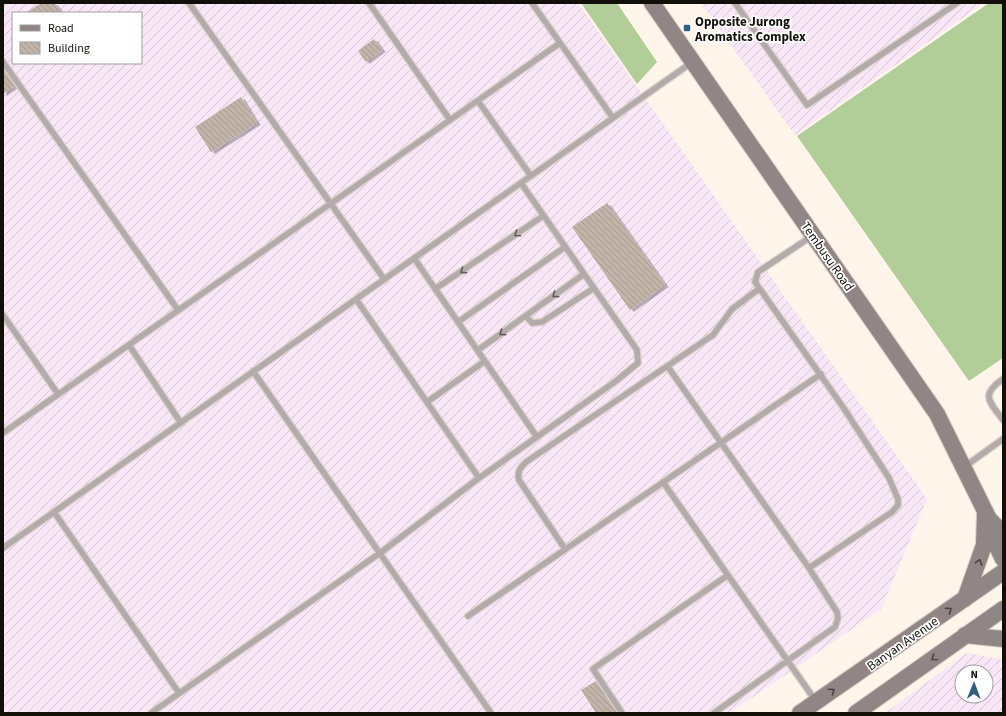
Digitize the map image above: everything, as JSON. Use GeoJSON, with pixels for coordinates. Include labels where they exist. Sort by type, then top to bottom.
{"type":"FeatureCollection","features":[{"type":"Feature","properties":{"kind":"street","name":"Tembusu Road"},"geometry":{"type":"LineString","coordinates":[[652,3],[937,414],[992,518],[1003,533]]}},
{"type":"Feature","properties":{"kind":"street","name":"Tembusu Road"},"geometry":{"type":"LineString","coordinates":[[992,518],[994,540],[1003,560]]}},
{"type":"Feature","properties":{"kind":"street"},"geometry":{"type":"LineString","coordinates":[[965,598],[992,518]]}},
{"type":"Feature","properties":{"kind":"street","name":"Banyan Avenue"},"geometry":{"type":"LineString","coordinates":[[800,713],[1003,572]]}},
{"type":"Feature","properties":{"kind":"street"},"geometry":{"type":"LineString","coordinates":[[856,713],[1003,609]]}},
{"type":"Feature","properties":{"kind":"street"},"geometry":{"type":"LineString","coordinates":[[965,635],[1003,639]]}},
{"type":"Feature","properties":{"kind":"lane"},"geometry":{"type":"LineString","coordinates":[[189,3],[332,203],[384,279]]}},
{"type":"Feature","properties":{"kind":"lane"},"geometry":{"type":"LineString","coordinates":[[369,3],[450,120]]}},
{"type":"Feature","properties":{"kind":"lane"},"geometry":{"type":"LineString","coordinates":[[532,3],[613,118]]}},
{"type":"Feature","properties":{"kind":"lane"},"geometry":{"type":"LineString","coordinates":[[735,3],[807,105],[957,3]]}},
{"type":"Feature","properties":{"kind":"lane"},"geometry":{"type":"LineString","coordinates":[[3,433],[560,43]]}},
{"type":"Feature","properties":{"kind":"lane"},"geometry":{"type":"LineString","coordinates":[[3,62],[178,310]]}},
{"type":"Feature","properties":{"kind":"lane"},"geometry":{"type":"LineString","coordinates":[[4,547],[693,62]]}},
{"type":"Feature","properties":{"kind":"lane"},"geometry":{"type":"LineString","coordinates":[[478,100],[531,176]]}},
{"type":"Feature","properties":{"kind":"lane"},"geometry":{"type":"LineString","coordinates":[[151,713],[380,553],[479,478],[616,381],[638,363],[638,350],[521,183]]}},
{"type":"Feature","properties":{"kind":"lane"},"geometry":{"type":"LineString","coordinates":[[435,289],[543,216]]}},
{"type":"Feature","properties":{"kind":"lane"},"geometry":{"type":"LineString","coordinates":[[809,568],[892,512],[898,505],[898,499],[889,478],[820,374],[755,282],[758,272],[814,235]]}},
{"type":"Feature","properties":{"kind":"lane"},"geometry":{"type":"LineString","coordinates":[[458,322],[565,247]]}},
{"type":"Feature","properties":{"kind":"lane"},"geometry":{"type":"LineString","coordinates":[[414,258],[537,437]]}},
{"type":"Feature","properties":{"kind":"lane"},"geometry":{"type":"LineString","coordinates":[[478,350],[584,274]]}},
{"type":"Feature","properties":{"kind":"lane"},"geometry":{"type":"LineString","coordinates":[[526,316],[532,322],[542,322],[594,288]]}},
{"type":"Feature","properties":{"kind":"lane"},"geometry":{"type":"LineString","coordinates":[[565,549],[519,480],[517,475],[520,468],[526,462],[713,335],[732,309],[759,289]]}},
{"type":"Feature","properties":{"kind":"lane"},"geometry":{"type":"LineString","coordinates":[[356,299],[479,478]]}},
{"type":"Feature","properties":{"kind":"lane"},"geometry":{"type":"LineString","coordinates":[[3,315],[58,394]]}},
{"type":"Feature","properties":{"kind":"lane"},"geometry":{"type":"LineString","coordinates":[[129,345],[181,422]]}},
{"type":"Feature","properties":{"kind":"lane"},"geometry":{"type":"LineString","coordinates":[[427,402],[485,361]]}},
{"type":"Feature","properties":{"kind":"lane"},"geometry":{"type":"LineString","coordinates":[[668,367],[809,568],[837,612],[837,622],[835,627],[714,713]]}},
{"type":"Feature","properties":{"kind":"lane"},"geometry":{"type":"LineString","coordinates":[[254,371],[491,713]]}},
{"type":"Feature","properties":{"kind":"lane"},"geometry":{"type":"LineString","coordinates":[[468,616],[820,374]]}},
{"type":"Feature","properties":{"kind":"lane"},"geometry":{"type":"LineString","coordinates":[[1003,379],[991,388],[989,392],[990,403],[1003,420]]}},
{"type":"Feature","properties":{"kind":"lane"},"geometry":{"type":"LineString","coordinates":[[964,467],[1003,439]]}},
{"type":"Feature","properties":{"kind":"lane"},"geometry":{"type":"LineString","coordinates":[[663,482],[816,702]]}},
{"type":"Feature","properties":{"kind":"lane"},"geometry":{"type":"LineString","coordinates":[[54,512],[179,693]]}},
{"type":"Feature","properties":{"kind":"lane"},"geometry":{"type":"LineString","coordinates":[[622,713],[593,669],[728,575]]}},
{"type":"Feature","properties":{"kind":"shaded area"},"geometry":{"type":"Polygon","coordinates":[[[3,3],[578,3],[927,499],[881,609],[730,713],[3,713],[3,3]]]}},
{"type":"Feature","properties":{"kind":"shaded area"},"geometry":{"type":"Polygon","coordinates":[[[701,3],[984,3],[795,135],[701,3]]]}},
{"type":"Feature","properties":{"kind":"shaded area"},"geometry":{"type":"Polygon","coordinates":[[[967,653],[1003,660],[1003,713],[885,713],[967,653]]]}},
{"type":"Feature","properties":{"kind":"green space"},"geometry":{"type":"Polygon","coordinates":[[[581,3],[617,3],[657,62],[637,84],[581,3]]]}},
{"type":"Feature","properties":{"kind":"green space"},"geometry":{"type":"Polygon","coordinates":[[[989,3],[1003,3],[1003,358],[969,381],[797,136],[989,3]]]}},
{"type":"Feature","properties":{"kind":"building"},"geometry":{"type":"Polygon","coordinates":[[[41,3],[54,3],[61,12],[28,12],[41,3]]]}},
{"type":"Feature","properties":{"kind":"building"},"geometry":{"type":"Polygon","coordinates":[[[374,39],[382,50],[366,62],[358,51],[374,39]]]}},
{"type":"Feature","properties":{"kind":"building"},"geometry":{"type":"Polygon","coordinates":[[[3,69],[15,86],[3,94],[3,69]]]}},
{"type":"Feature","properties":{"kind":"building"},"geometry":{"type":"Polygon","coordinates":[[[241,97],[257,123],[211,152],[195,127],[241,97]]]}},
{"type":"Feature","properties":{"kind":"building"},"geometry":{"type":"Polygon","coordinates":[[[607,203],[665,285],[630,310],[572,227],[607,203]]]}},
{"type":"Feature","properties":{"kind":"building"},"geometry":{"type":"Polygon","coordinates":[[[596,681],[617,713],[596,713],[581,690],[596,681]]]}},
{"type":"Feature","properties":{"kind":"place","name":"Opposite Jurong Aromatics Complex"},"geometry":{"type":"Point","coordinates":[687,28]}}]}
